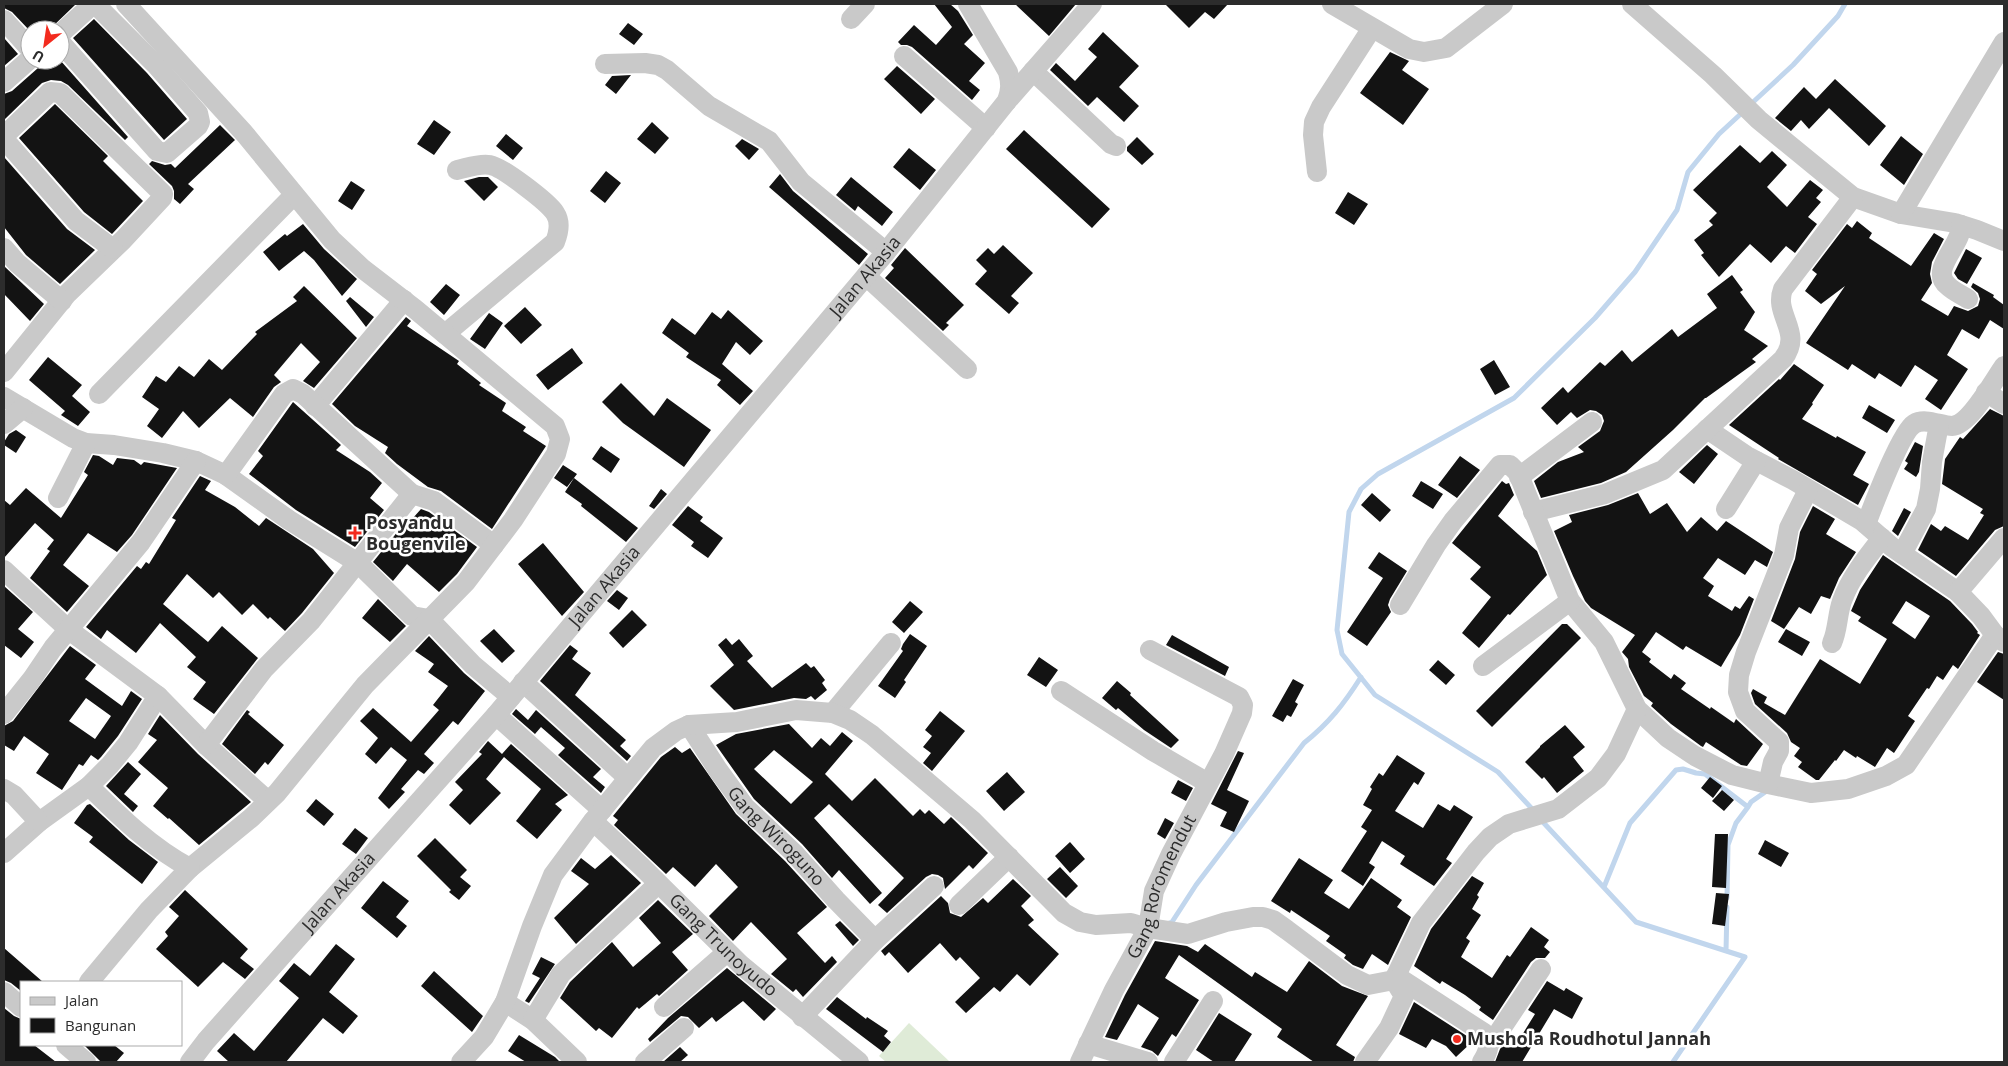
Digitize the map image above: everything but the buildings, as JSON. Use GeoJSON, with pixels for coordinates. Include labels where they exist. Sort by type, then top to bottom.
{"type":"FeatureCollection","features":[{"type":"Feature","properties":{"kind":"street"},"geometry":{"type":"LineString","coordinates":[[70,25],[94,4],[156,65],[198,113],[200,122],[198,126],[167,153],[157,151],[70,53]]}},
{"type":"Feature","properties":{"kind":"street"},"geometry":{"type":"LineString","coordinates":[[90,981],[149,910],[190,868],[277,794],[364,685],[466,582],[513,520],[556,454],[559,446],[558,432],[555,426],[404,300],[363,269],[332,240],[244,133],[126,4]]}},
{"type":"Feature","properties":{"kind":"street"},"geometry":{"type":"LineString","coordinates":[[851,19],[865,4]]}},
{"type":"Feature","properties":{"kind":"street"},"geometry":{"type":"LineString","coordinates":[[968,4],[1008,72],[1011,82],[1007,101]]}},
{"type":"Feature","properties":{"kind":"street","name":"Jalan Akasia"},"geometry":{"type":"LineString","coordinates":[[190,1062],[206,1041],[496,716],[886,252],[1007,101],[1092,4]]}},
{"type":"Feature","properties":{"kind":"street"},"geometry":{"type":"LineString","coordinates":[[1332,4],[1409,49],[1424,52],[1446,48],[1503,4]]}},
{"type":"Feature","properties":{"kind":"street"},"geometry":{"type":"LineString","coordinates":[[1632,4],[1713,75],[1759,120],[1853,197],[1901,214],[1961,225],[2004,241]]}},
{"type":"Feature","properties":{"kind":"street"},"geometry":{"type":"LineString","coordinates":[[4,20],[20,38]]}},
{"type":"Feature","properties":{"kind":"street"},"geometry":{"type":"LineString","coordinates":[[1317,172],[1313,135],[1314,122],[1320,107],[1372,28]]}},
{"type":"Feature","properties":{"kind":"street"},"geometry":{"type":"LineString","coordinates":[[1901,214],[2004,42]]}},
{"type":"Feature","properties":{"kind":"street"},"geometry":{"type":"LineString","coordinates":[[904,56],[986,128]]}},
{"type":"Feature","properties":{"kind":"street"},"geometry":{"type":"LineString","coordinates":[[605,64],[645,63],[658,65],[667,70],[709,106],[769,141],[801,182],[886,252]]}},
{"type":"Feature","properties":{"kind":"street"},"geometry":{"type":"LineString","coordinates":[[4,82],[20,68]]}},
{"type":"Feature","properties":{"kind":"street"},"geometry":{"type":"LineString","coordinates":[[1033,71],[1110,144],[1116,146]]}},
{"type":"Feature","properties":{"kind":"street"},"geometry":{"type":"LineString","coordinates":[[4,372],[62,301],[113,249],[162,198],[163,194],[60,93],[50,92],[4,138],[76,221],[113,249]]}},
{"type":"Feature","properties":{"kind":"street"},"geometry":{"type":"LineString","coordinates":[[445,334],[555,242],[559,232],[559,223],[555,213],[547,204],[504,171],[493,165],[483,164],[456,170]]}},
{"type":"Feature","properties":{"kind":"street"},"geometry":{"type":"LineString","coordinates":[[99,394],[294,195]]}},
{"type":"Feature","properties":{"kind":"street"},"geometry":{"type":"LineString","coordinates":[[1533,512],[1606,494],[1663,470],[1789,352],[1792,342],[1779,299],[1783,289],[1853,197]]}},
{"type":"Feature","properties":{"kind":"street"},"geometry":{"type":"LineString","coordinates":[[1961,225],[1960,236],[1948,256],[1941,273],[1942,279],[1947,286],[1968,299]]}},
{"type":"Feature","properties":{"kind":"street"},"geometry":{"type":"LineString","coordinates":[[4,248],[18,263],[62,301]]}},
{"type":"Feature","properties":{"kind":"street"},"geometry":{"type":"LineString","coordinates":[[866,276],[967,369]]}},
{"type":"Feature","properties":{"kind":"street"},"geometry":{"type":"LineString","coordinates":[[315,406],[404,300]]}},
{"type":"Feature","properties":{"kind":"street"},"geometry":{"type":"LineString","coordinates":[[1866,524],[1884,477],[1912,426],[1921,422],[1953,426],[1962,422],[1970,414],[2004,366]]}},
{"type":"Feature","properties":{"kind":"street"},"geometry":{"type":"LineString","coordinates":[[226,475],[288,390],[298,391],[412,494],[434,501],[494,545]]}},
{"type":"Feature","properties":{"kind":"street"},"geometry":{"type":"LineString","coordinates":[[1986,392],[2004,404]]}},
{"type":"Feature","properties":{"kind":"street"},"geometry":{"type":"LineString","coordinates":[[4,397],[73,438],[86,443],[163,452],[196,461],[226,475],[289,520],[358,564],[412,616],[429,619],[473,664],[517,690],[628,778]]}},
{"type":"Feature","properties":{"kind":"street"},"geometry":{"type":"LineString","coordinates":[[4,424],[22,408]]}},
{"type":"Feature","properties":{"kind":"street"},"geometry":{"type":"LineString","coordinates":[[1519,477],[1592,422]]}},
{"type":"Feature","properties":{"kind":"street"},"geometry":{"type":"LineString","coordinates":[[1902,554],[1926,509],[1939,424]]}},
{"type":"Feature","properties":{"kind":"street"},"geometry":{"type":"LineString","coordinates":[[1400,605],[1448,529],[1500,465],[1510,465],[1519,477],[1570,601],[1604,642],[1637,709],[1668,738],[1695,756],[1732,774],[1811,793],[1848,789],[1886,776],[1906,765],[1999,639],[1981,616],[1958,592],[1902,554],[1866,524],[1793,480],[1756,461],[1707,429]]}},
{"type":"Feature","properties":{"kind":"street"},"geometry":{"type":"LineString","coordinates":[[58,498],[86,443]]}},
{"type":"Feature","properties":{"kind":"street"},"geometry":{"type":"LineString","coordinates":[[4,714],[32,679],[53,648],[141,542],[196,461]]}},
{"type":"Feature","properties":{"kind":"street"},"geometry":{"type":"LineString","coordinates":[[1726,509],[1756,461]]}},
{"type":"Feature","properties":{"kind":"street"},"geometry":{"type":"LineString","coordinates":[[1768,784],[1773,762],[1779,752],[1779,742],[1745,711],[1738,692],[1739,675],[1746,652],[1784,555],[1789,528],[1808,490]]}},
{"type":"Feature","properties":{"kind":"street"},"geometry":{"type":"LineString","coordinates":[[206,745],[264,669],[311,621],[412,494]]}},
{"type":"Feature","properties":{"kind":"street"},"geometry":{"type":"LineString","coordinates":[[1832,644],[1838,627],[1844,597],[1866,559],[1882,538]]}},
{"type":"Feature","properties":{"kind":"street"},"geometry":{"type":"LineString","coordinates":[[1958,592],[2004,538]]}},
{"type":"Feature","properties":{"kind":"street"},"geometry":{"type":"LineString","coordinates":[[4,570],[69,630],[158,696],[206,745],[268,801]]}},
{"type":"Feature","properties":{"kind":"street"},"geometry":{"type":"LineString","coordinates":[[1483,666],[1570,601]]}},
{"type":"Feature","properties":{"kind":"street"},"geometry":{"type":"LineString","coordinates":[[833,713],[891,643]]}},
{"type":"Feature","properties":{"kind":"street","name":"Gang Roromendut"},"geometry":{"type":"LineString","coordinates":[[1084,1053],[1114,990],[1148,928],[1154,890],[1242,713],[1243,705],[1239,697],[1150,650]]}},
{"type":"Feature","properties":{"kind":"street"},"geometry":{"type":"LineString","coordinates":[[1061,690],[1153,751],[1208,783]]}},
{"type":"Feature","properties":{"kind":"street"},"geometry":{"type":"LineString","coordinates":[[4,853],[39,822],[88,786],[110,766],[128,743],[158,696]]}},
{"type":"Feature","properties":{"kind":"street"},"geometry":{"type":"LineString","coordinates":[[1395,978],[1422,922],[1476,852],[1490,837],[1509,824],[1558,809],[1598,778],[1616,754],[1637,709]]}},
{"type":"Feature","properties":{"kind":"street"},"geometry":{"type":"LineString","coordinates":[[461,1062],[484,1037],[505,1002],[532,926],[553,875],[653,748],[676,731],[689,725],[737,722],[796,710],[833,713],[850,720],[872,735],[972,820],[1064,913],[1080,922],[1096,925],[1131,923],[1148,928],[1188,934],[1226,922],[1263,917],[1273,920],[1347,975],[1368,984],[1395,978],[1484,1033],[1489,1043]]}},
{"type":"Feature","properties":{"kind":"street","name":"Gang Trunoyudo"},"geometry":{"type":"LineString","coordinates":[[496,716],[598,816],[658,884],[727,952],[802,1017],[859,1062]]}},
{"type":"Feature","properties":{"kind":"street","name":"Gang Wiroguno"},"geometry":{"type":"LineString","coordinates":[[689,725],[745,807],[794,853],[875,940]]}},
{"type":"Feature","properties":{"kind":"street"},"geometry":{"type":"LineString","coordinates":[[88,786],[122,818],[158,847],[190,868]]}},
{"type":"Feature","properties":{"kind":"street"},"geometry":{"type":"LineString","coordinates":[[4,789],[14,796],[39,822]]}},
{"type":"Feature","properties":{"kind":"street"},"geometry":{"type":"LineString","coordinates":[[958,905],[1009,857]]}},
{"type":"Feature","properties":{"kind":"street"},"geometry":{"type":"LineString","coordinates":[[533,1020],[561,974],[658,884]]}},
{"type":"Feature","properties":{"kind":"street"},"geometry":{"type":"LineString","coordinates":[[802,1017],[875,940],[934,886]]}},
{"type":"Feature","properties":{"kind":"street"},"geometry":{"type":"LineString","coordinates":[[664,1007],[727,952]]}},
{"type":"Feature","properties":{"kind":"street"},"geometry":{"type":"LineString","coordinates":[[1482,1062],[1489,1043],[1495,1038],[1541,969]]}},
{"type":"Feature","properties":{"kind":"street"},"geometry":{"type":"LineString","coordinates":[[1365,1062],[1389,1028],[1404,996],[1395,978]]}},
{"type":"Feature","properties":{"kind":"street"},"geometry":{"type":"LineString","coordinates":[[4,992],[20,1006]]}},
{"type":"Feature","properties":{"kind":"street"},"geometry":{"type":"LineString","coordinates":[[1174,1062],[1213,1001]]}},
{"type":"Feature","properties":{"kind":"street"},"geometry":{"type":"LineString","coordinates":[[505,1002],[533,1020],[577,1062]]}},
{"type":"Feature","properties":{"kind":"street"},"geometry":{"type":"LineString","coordinates":[[645,1062],[684,1028]]}},
{"type":"Feature","properties":{"kind":"street"},"geometry":{"type":"LineString","coordinates":[[67,1046],[86,1062]]}},
{"type":"Feature","properties":{"kind":"street"},"geometry":{"type":"LineString","coordinates":[[1084,1053],[1148,1062]]}},
{"type":"Feature","properties":{"kind":"green space"},"geometry":{"type":"Polygon","coordinates":[[[909,1023],[950,1062],[886,1062],[879,1056],[909,1023]]]}},
{"type":"Feature","properties":{"kind":"waterway"},"geometry":{"type":"LineString","coordinates":[[1751,104],[1793,65],[1838,16],[1845,4]]}},
{"type":"Feature","properties":{"kind":"waterway"},"geometry":{"type":"LineString","coordinates":[[1534,811],[1498,772],[1375,695],[1342,654],[1337,630],[1349,512],[1361,489],[1378,474],[1514,398],[1595,318],[1635,272],[1677,210],[1688,172],[1719,134],[1745,110]]}},
{"type":"Feature","properties":{"kind":"waterway"},"geometry":{"type":"LineString","coordinates":[[1167,924],[1172,922],[1196,885],[1304,743],[1336,713],[1361,677]]}},
{"type":"Feature","properties":{"kind":"waterway"},"geometry":{"type":"LineString","coordinates":[[1604,887],[1630,823],[1676,770],[1683,769],[1705,774],[1748,807],[1751,802],[1768,790]]}},
{"type":"Feature","properties":{"kind":"waterway"},"geometry":{"type":"LineString","coordinates":[[1727,898],[1728,845],[1736,823],[1748,807]]}},
{"type":"Feature","properties":{"kind":"waterway"},"geometry":{"type":"LineString","coordinates":[[1541,820],[1636,922],[1745,957],[1673,1062]]}},
{"type":"Feature","properties":{"kind":"waterway"},"geometry":{"type":"LineString","coordinates":[[1726,951],[1727,907]]}},
{"type":"Feature","properties":{"kind":"place","name":"Posyandu Bougenvile"},"geometry":{"type":"Point","coordinates":[355,533]}},
{"type":"Feature","properties":{"kind":"place","name":"Mushola Roudhotul Jannah"},"geometry":{"type":"Point","coordinates":[1457,1039]}}]}
